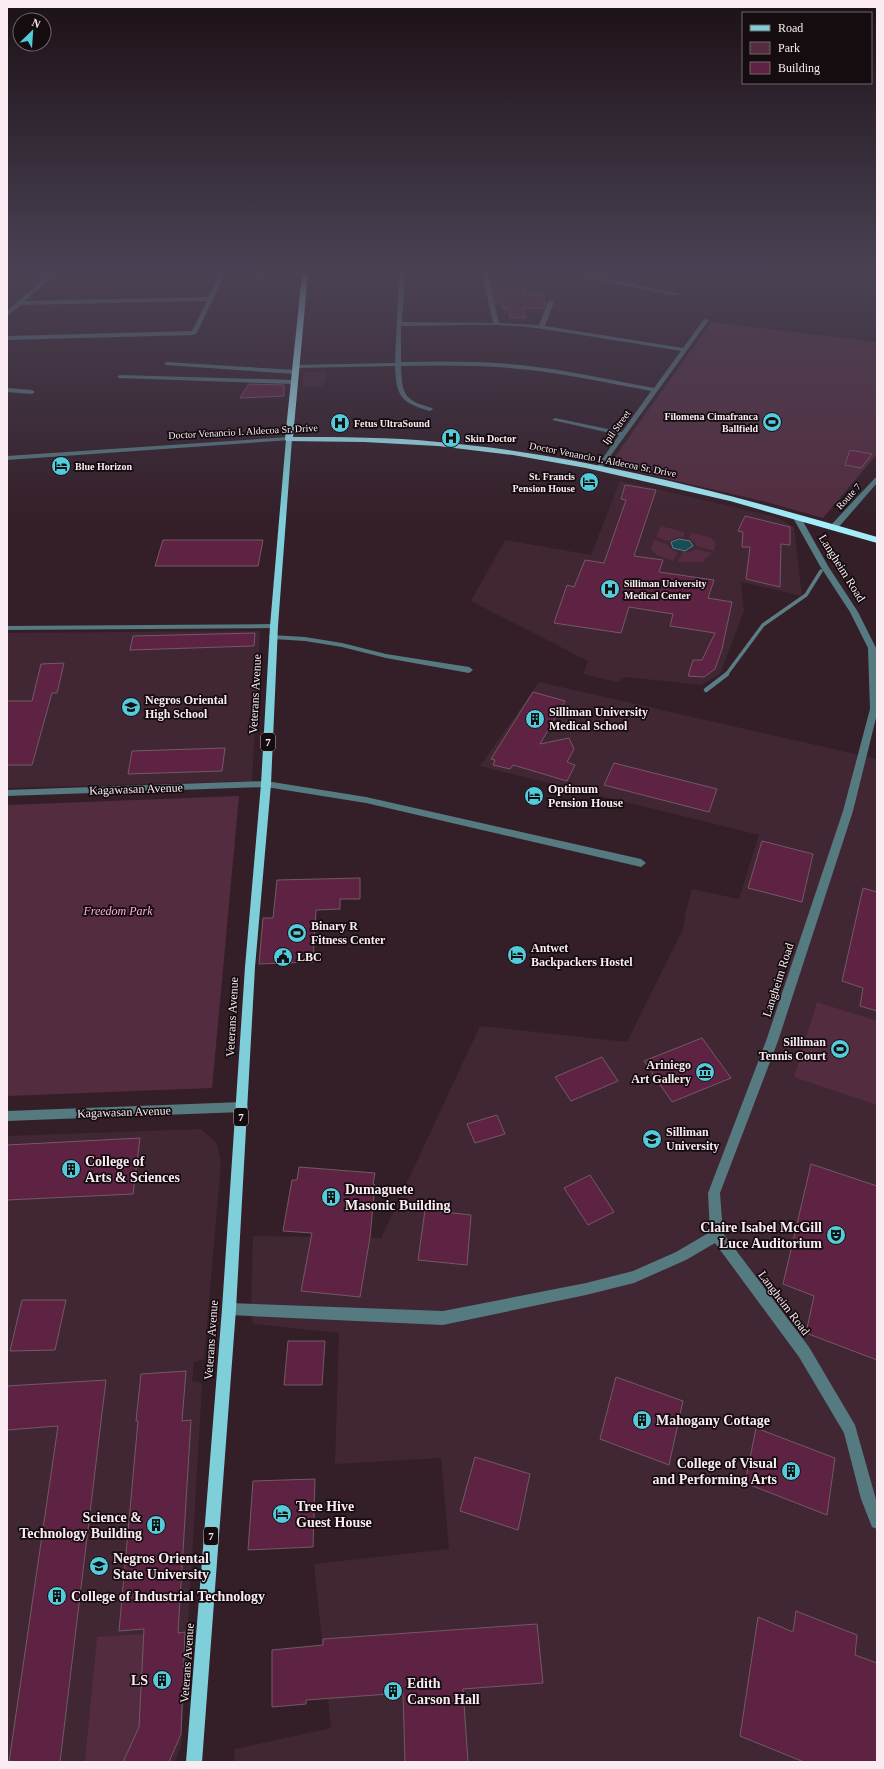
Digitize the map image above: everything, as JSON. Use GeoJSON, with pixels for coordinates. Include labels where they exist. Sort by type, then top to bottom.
{"type":"FeatureCollection","features":[{"type":"Feature","properties":{"kind":"highway","name":"Veterans Avenue"},"geometry":{"type":"LineString","coordinates":[[289,439],[296,357]]}},
{"type":"Feature","properties":{"kind":"highway","name":"Doctor Venancio I. Aldecoa Sr. Drive"},"geometry":{"type":"LineString","coordinates":[[289,439],[350,438],[415,442],[521,455],[598,468],[688,487],[796,516],[877,540]]}},
{"type":"Feature","properties":{"kind":"main road","name":"Veterans Avenue"},"geometry":{"type":"LineString","coordinates":[[194,1762],[229,1309],[254,917],[266,784],[273,637],[289,439]]}},
{"type":"Feature","properties":{"kind":"street"},"geometry":{"type":"LineString","coordinates":[[397,357],[397,365],[401,394],[406,400],[430,409]]}},
{"type":"Feature","properties":{"kind":"street","name":"Ipil Street"},"geometry":{"type":"LineString","coordinates":[[598,468],[680,357]]}},
{"type":"Feature","properties":{"kind":"street"},"geometry":{"type":"LineString","coordinates":[[167,364],[295,370],[397,365],[478,364],[520,367],[565,373],[655,390]]}},
{"type":"Feature","properties":{"kind":"street"},"geometry":{"type":"LineString","coordinates":[[120,377],[294,382]]}},
{"type":"Feature","properties":{"kind":"street"},"geometry":{"type":"LineString","coordinates":[[7,390],[32,392]]}},
{"type":"Feature","properties":{"kind":"street"},"geometry":{"type":"LineString","coordinates":[[555,420],[623,434]]}},
{"type":"Feature","properties":{"kind":"street","name":"Doctor Venancio I. Aldecoa Sr. Drive"},"geometry":{"type":"LineString","coordinates":[[7,458],[289,439]]}},
{"type":"Feature","properties":{"kind":"street","name":"Route 7"},"geometry":{"type":"LineString","coordinates":[[834,527],[877,478]]}},
{"type":"Feature","properties":{"kind":"street","name":"Langheim Road"},"geometry":{"type":"LineString","coordinates":[[796,516],[824,566],[854,612],[872,648],[874,709],[848,811],[772,1041],[714,1194],[717,1235],[804,1352],[850,1430],[868,1499],[877,1522]]}},
{"type":"Feature","properties":{"kind":"street"},"geometry":{"type":"LineString","coordinates":[[7,628],[274,626]]}},
{"type":"Feature","properties":{"kind":"street"},"geometry":{"type":"LineString","coordinates":[[273,637],[305,639],[342,644],[386,656],[469,670]]}},
{"type":"Feature","properties":{"kind":"street","name":"Kagawasan Avenue"},"geometry":{"type":"LineString","coordinates":[[7,793],[266,784],[366,800],[641,863]]}},
{"type":"Feature","properties":{"kind":"street","name":"Kagawasan Avenue"},"geometry":{"type":"LineString","coordinates":[[7,1116],[242,1107]]}},
{"type":"Feature","properties":{"kind":"street"},"geometry":{"type":"LineString","coordinates":[[229,1309],[443,1318],[586,1289],[634,1277],[681,1256],[717,1235]]}},
{"type":"Feature","properties":{"kind":"shaded area"},"geometry":{"type":"Polygon","coordinates":[[[304,372],[327,372],[324,386],[302,386],[304,372]]]}},
{"type":"Feature","properties":{"kind":"shaded area","name":"Silliman University Medical Center"},"geometry":{"type":"Polygon","coordinates":[[[620,481],[776,517],[794,527],[802,596],[741,582],[744,611],[720,674],[701,685],[626,677],[617,682],[583,674],[588,661],[471,601],[505,540],[591,555],[620,481]]]}},
{"type":"Feature","properties":{"kind":"shaded area","name":"Negros Oriental High School"},"geometry":{"type":"Polygon","coordinates":[[[260,631],[252,781],[7,788],[7,633],[260,631]]]}},
{"type":"Feature","properties":{"kind":"shaded area","name":"Silliman University"},"geometry":{"type":"Polygon","coordinates":[[[539,682],[877,759],[877,1762],[234,1762],[235,1749],[331,1728],[314,1564],[449,1549],[441,1458],[335,1464],[339,1333],[253,1324],[251,1311],[253,1236],[381,1238],[480,1026],[627,1042],[683,929],[686,910],[692,889],[739,899],[759,835],[480,766],[539,682]]]}},
{"type":"Feature","properties":{"kind":"shaded area","name":"Negros Oriental State University"},"geometry":{"type":"Polygon","coordinates":[[[201,1129],[217,1143],[221,1163],[204,1359],[194,1362],[192,1381],[199,1382],[202,1385],[181,1747],[175,1762],[7,1762],[7,1136],[201,1129]]]}},
{"type":"Feature","properties":{"kind":"green space"},"geometry":{"type":"Polygon","coordinates":[[[686,357],[877,357],[877,454],[823,518],[766,502],[609,465],[686,357]]]}},
{"type":"Feature","properties":{"kind":"green space"},"geometry":{"type":"Polygon","coordinates":[[[661,526],[684,532],[684,537],[678,537],[668,541],[656,537],[661,526]]]}},
{"type":"Feature","properties":{"kind":"green space"},"geometry":{"type":"Polygon","coordinates":[[[691,533],[705,536],[714,541],[716,544],[714,551],[697,546],[689,539],[691,533]]]}},
{"type":"Feature","properties":{"kind":"green space"},"geometry":{"type":"Polygon","coordinates":[[[654,540],[667,544],[672,550],[678,552],[673,561],[657,555],[651,549],[654,540]]]}},
{"type":"Feature","properties":{"kind":"green space"},"geometry":{"type":"Polygon","coordinates":[[[696,549],[712,553],[702,562],[678,562],[683,552],[689,552],[696,549]]]}},
{"type":"Feature","properties":{"kind":"green space","name":"Freedom Park"},"geometry":{"type":"Polygon","coordinates":[[[239,796],[212,1088],[7,1096],[7,805],[239,796]]]}},
{"type":"Feature","properties":{"kind":"green space","name":"Silliman Tennis Court"},"geometry":{"type":"Polygon","coordinates":[[[817,1002],[877,1021],[877,1105],[794,1077],[817,1002]]]}},
{"type":"Feature","properties":{"kind":"green space"},"geometry":{"type":"Polygon","coordinates":[[[144,1634],[139,1727],[123,1762],[85,1762],[97,1637],[144,1634]]]}},
{"type":"Feature","properties":{"kind":"water"},"geometry":{"type":"Polygon","coordinates":[[[679,539],[690,541],[693,546],[685,551],[673,548],[671,542],[679,539]]]}},
{"type":"Feature","properties":{"kind":"building"},"geometry":{"type":"Polygon","coordinates":[[[249,384],[284,385],[284,396],[240,398],[249,384]]]}},
{"type":"Feature","properties":{"kind":"building"},"geometry":{"type":"Polygon","coordinates":[[[850,450],[872,454],[861,468],[845,465],[850,450]]]}},
{"type":"Feature","properties":{"kind":"building"},"geometry":{"type":"Polygon","coordinates":[[[625,485],[656,490],[634,556],[663,560],[659,572],[714,580],[708,598],[732,602],[722,649],[715,669],[704,677],[688,676],[693,660],[702,660],[715,633],[670,626],[673,614],[629,607],[621,633],[554,623],[567,585],[574,587],[585,560],[604,563],[626,500],[621,499],[625,485]]]}},
{"type":"Feature","properties":{"kind":"building"},"geometry":{"type":"Polygon","coordinates":[[[745,516],[790,527],[790,545],[781,544],[780,587],[746,579],[750,547],[742,547],[743,532],[738,531],[745,516]]]}},
{"type":"Feature","properties":{"kind":"building"},"geometry":{"type":"Polygon","coordinates":[[[163,540],[263,540],[258,566],[155,566],[163,540]]]}},
{"type":"Feature","properties":{"kind":"building"},"geometry":{"type":"Polygon","coordinates":[[[255,633],[254,646],[130,650],[133,636],[255,633]]]}},
{"type":"Feature","properties":{"kind":"building"},"geometry":{"type":"Polygon","coordinates":[[[64,663],[57,693],[52,693],[32,765],[7,765],[7,701],[32,701],[41,664],[64,663]]]}},
{"type":"Feature","properties":{"kind":"building","name":"Silliman University Medical School"},"geometry":{"type":"Polygon","coordinates":[[[533,692],[565,701],[540,744],[569,738],[574,749],[567,762],[575,765],[567,781],[513,765],[510,769],[493,765],[495,760],[491,759],[533,692]]]}},
{"type":"Feature","properties":{"kind":"building"},"geometry":{"type":"Polygon","coordinates":[[[225,748],[222,771],[128,774],[132,751],[225,748]]]}},
{"type":"Feature","properties":{"kind":"building"},"geometry":{"type":"Polygon","coordinates":[[[614,763],[717,789],[709,812],[604,785],[614,763]]]}},
{"type":"Feature","properties":{"kind":"building"},"geometry":{"type":"Polygon","coordinates":[[[762,841],[813,854],[802,902],[748,888],[762,841]]]}},
{"type":"Feature","properties":{"kind":"building"},"geometry":{"type":"Polygon","coordinates":[[[360,878],[360,899],[340,899],[340,909],[316,910],[313,962],[259,964],[263,918],[273,918],[277,880],[360,878]]]}},
{"type":"Feature","properties":{"kind":"building"},"geometry":{"type":"Polygon","coordinates":[[[863,888],[877,892],[877,1011],[860,1006],[863,988],[842,981],[863,888]]]}},
{"type":"Feature","properties":{"kind":"building","name":"Ariniego Art Gallery"},"geometry":{"type":"Polygon","coordinates":[[[702,1038],[731,1078],[672,1102],[644,1061],[702,1038]]]}},
{"type":"Feature","properties":{"kind":"building"},"geometry":{"type":"Polygon","coordinates":[[[602,1057],[618,1081],[571,1101],[555,1077],[602,1057]]]}},
{"type":"Feature","properties":{"kind":"building"},"geometry":{"type":"Polygon","coordinates":[[[497,1115],[505,1134],[475,1143],[467,1124],[497,1115]]]}},
{"type":"Feature","properties":{"kind":"building","name":"College of Arts & Sciences"},"geometry":{"type":"Polygon","coordinates":[[[140,1138],[133,1194],[7,1200],[7,1145],[140,1138]]]}},
{"type":"Feature","properties":{"kind":"building","name":"Claire Isabel McGill Luce Auditorium"},"geometry":{"type":"Polygon","coordinates":[[[811,1164],[877,1186],[877,1360],[806,1333],[814,1296],[783,1284],[811,1164]]]}},
{"type":"Feature","properties":{"kind":"building","name":"Dumaguete Masonic Building"},"geometry":{"type":"Polygon","coordinates":[[[299,1167],[375,1173],[370,1237],[360,1297],[301,1291],[312,1233],[283,1231],[292,1180],[297,1180],[299,1167]]]}},
{"type":"Feature","properties":{"kind":"building"},"geometry":{"type":"Polygon","coordinates":[[[590,1175],[614,1212],[588,1225],[564,1188],[590,1175]]]}},
{"type":"Feature","properties":{"kind":"building"},"geometry":{"type":"Polygon","coordinates":[[[425,1210],[471,1215],[467,1265],[418,1260],[425,1210]]]}},
{"type":"Feature","properties":{"kind":"building"},"geometry":{"type":"Polygon","coordinates":[[[22,1300],[66,1300],[55,1350],[10,1351],[22,1300]]]}},
{"type":"Feature","properties":{"kind":"building"},"geometry":{"type":"Polygon","coordinates":[[[288,1341],[325,1341],[322,1385],[284,1385],[288,1341]]]}},
{"type":"Feature","properties":{"kind":"building"},"geometry":{"type":"Polygon","coordinates":[[[186,1371],[182,1421],[191,1420],[178,1633],[185,1632],[181,1734],[169,1762],[123,1762],[139,1727],[144,1629],[119,1631],[141,1374],[186,1371]]]}},
{"type":"Feature","properties":{"kind":"building","name":"Mahogany Cottage"},"geometry":{"type":"Polygon","coordinates":[[[616,1377],[683,1401],[669,1465],[600,1439],[616,1377]]]}},
{"type":"Feature","properties":{"kind":"building","name":"College of Industrial Technology"},"geometry":{"type":"Polygon","coordinates":[[[106,1380],[60,1762],[9,1762],[58,1426],[7,1430],[7,1386],[106,1380]]]}},
{"type":"Feature","properties":{"kind":"building","name":"College of Visual and Performing Arts"},"geometry":{"type":"Polygon","coordinates":[[[756,1428],[835,1458],[827,1515],[745,1483],[756,1428]]]}},
{"type":"Feature","properties":{"kind":"building"},"geometry":{"type":"Polygon","coordinates":[[[475,1457],[530,1474],[518,1530],[460,1511],[475,1457]]]}},
{"type":"Feature","properties":{"kind":"building","name":"Tree Hive Guest House"},"geometry":{"type":"Polygon","coordinates":[[[315,1479],[313,1547],[248,1550],[253,1481],[315,1479]]]}},
{"type":"Feature","properties":{"kind":"building"},"geometry":{"type":"Polygon","coordinates":[[[796,1611],[857,1635],[855,1655],[877,1663],[877,1762],[804,1762],[740,1736],[758,1617],[793,1632],[796,1611]]]}},
{"type":"Feature","properties":{"kind":"building","name":"Edith Carson Hall"},"geometry":{"type":"Polygon","coordinates":[[[537,1624],[543,1683],[463,1689],[468,1762],[405,1762],[403,1693],[306,1700],[306,1704],[272,1707],[272,1650],[323,1645],[323,1639],[537,1624]]]}},
{"type":"Feature","properties":{"kind":"waterway"},"geometry":{"type":"LineString","coordinates":[[726,674],[763,625],[806,595],[821,571]]}},
{"type":"Feature","properties":{"kind":"waterway"},"geometry":{"type":"LineString","coordinates":[[706,690],[726,674]]}},
{"type":"Feature","properties":{"kind":"place","name":"Filomena Cimafranca Ballfield"},"geometry":{"type":"Point","coordinates":[772,422]}},
{"type":"Feature","properties":{"kind":"place","name":"Fetus UltraSound"},"geometry":{"type":"Point","coordinates":[340,423]}},
{"type":"Feature","properties":{"kind":"place","name":"Skin Doctor"},"geometry":{"type":"Point","coordinates":[451,438]}},
{"type":"Feature","properties":{"kind":"place","name":"Blue Horizon"},"geometry":{"type":"Point","coordinates":[61,466]}},
{"type":"Feature","properties":{"kind":"place","name":"St. Francis Pension House"},"geometry":{"type":"Point","coordinates":[589,482]}},
{"type":"Feature","properties":{"kind":"place","name":"Silliman University Medical Center"},"geometry":{"type":"Point","coordinates":[610,589]}},
{"type":"Feature","properties":{"kind":"place","name":"Negros Oriental High School"},"geometry":{"type":"Point","coordinates":[131,707]}},
{"type":"Feature","properties":{"kind":"place","name":"Silliman University Medical School"},"geometry":{"type":"Point","coordinates":[535,719]}},
{"type":"Feature","properties":{"kind":"place","name":"Optimum Pension House"},"geometry":{"type":"Point","coordinates":[534,796]}},
{"type":"Feature","properties":{"kind":"place","name":"Binary R Fitness Center"},"geometry":{"type":"Point","coordinates":[297,933]}},
{"type":"Feature","properties":{"kind":"place","name":"Antwet Backpackers Hostel"},"geometry":{"type":"Point","coordinates":[517,955]}},
{"type":"Feature","properties":{"kind":"place","name":"LBC"},"geometry":{"type":"Point","coordinates":[283,957]}},
{"type":"Feature","properties":{"kind":"place","name":"Silliman Tennis Court"},"geometry":{"type":"Point","coordinates":[840,1049]}},
{"type":"Feature","properties":{"kind":"place","name":"Ariniego Art Gallery"},"geometry":{"type":"Point","coordinates":[705,1072]}},
{"type":"Feature","properties":{"kind":"place","name":"Silliman University"},"geometry":{"type":"Point","coordinates":[652,1139]}},
{"type":"Feature","properties":{"kind":"place","name":"College of Arts & Sciences"},"geometry":{"type":"Point","coordinates":[71,1169]}},
{"type":"Feature","properties":{"kind":"place","name":"Dumaguete Masonic Building"},"geometry":{"type":"Point","coordinates":[331,1197]}},
{"type":"Feature","properties":{"kind":"place","name":"Claire Isabel McGill Luce Auditorium"},"geometry":{"type":"Point","coordinates":[836,1235]}},
{"type":"Feature","properties":{"kind":"place","name":"Mahogany Cottage"},"geometry":{"type":"Point","coordinates":[642,1420]}},
{"type":"Feature","properties":{"kind":"place","name":"College of Visual and Performing Arts"},"geometry":{"type":"Point","coordinates":[791,1471]}},
{"type":"Feature","properties":{"kind":"place","name":"Tree Hive Guest House"},"geometry":{"type":"Point","coordinates":[282,1514]}},
{"type":"Feature","properties":{"kind":"place","name":"Science & Technology Building"},"geometry":{"type":"Point","coordinates":[156,1525]}},
{"type":"Feature","properties":{"kind":"place","name":"Negros Oriental State University"},"geometry":{"type":"Point","coordinates":[99,1566]}},
{"type":"Feature","properties":{"kind":"place","name":"College of Industrial Technology"},"geometry":{"type":"Point","coordinates":[57,1596]}},
{"type":"Feature","properties":{"kind":"place","name":"LS"},"geometry":{"type":"Point","coordinates":[162,1680]}},
{"type":"Feature","properties":{"kind":"place","name":"Edith Carson Hall"},"geometry":{"type":"Point","coordinates":[393,1691]}}]}
